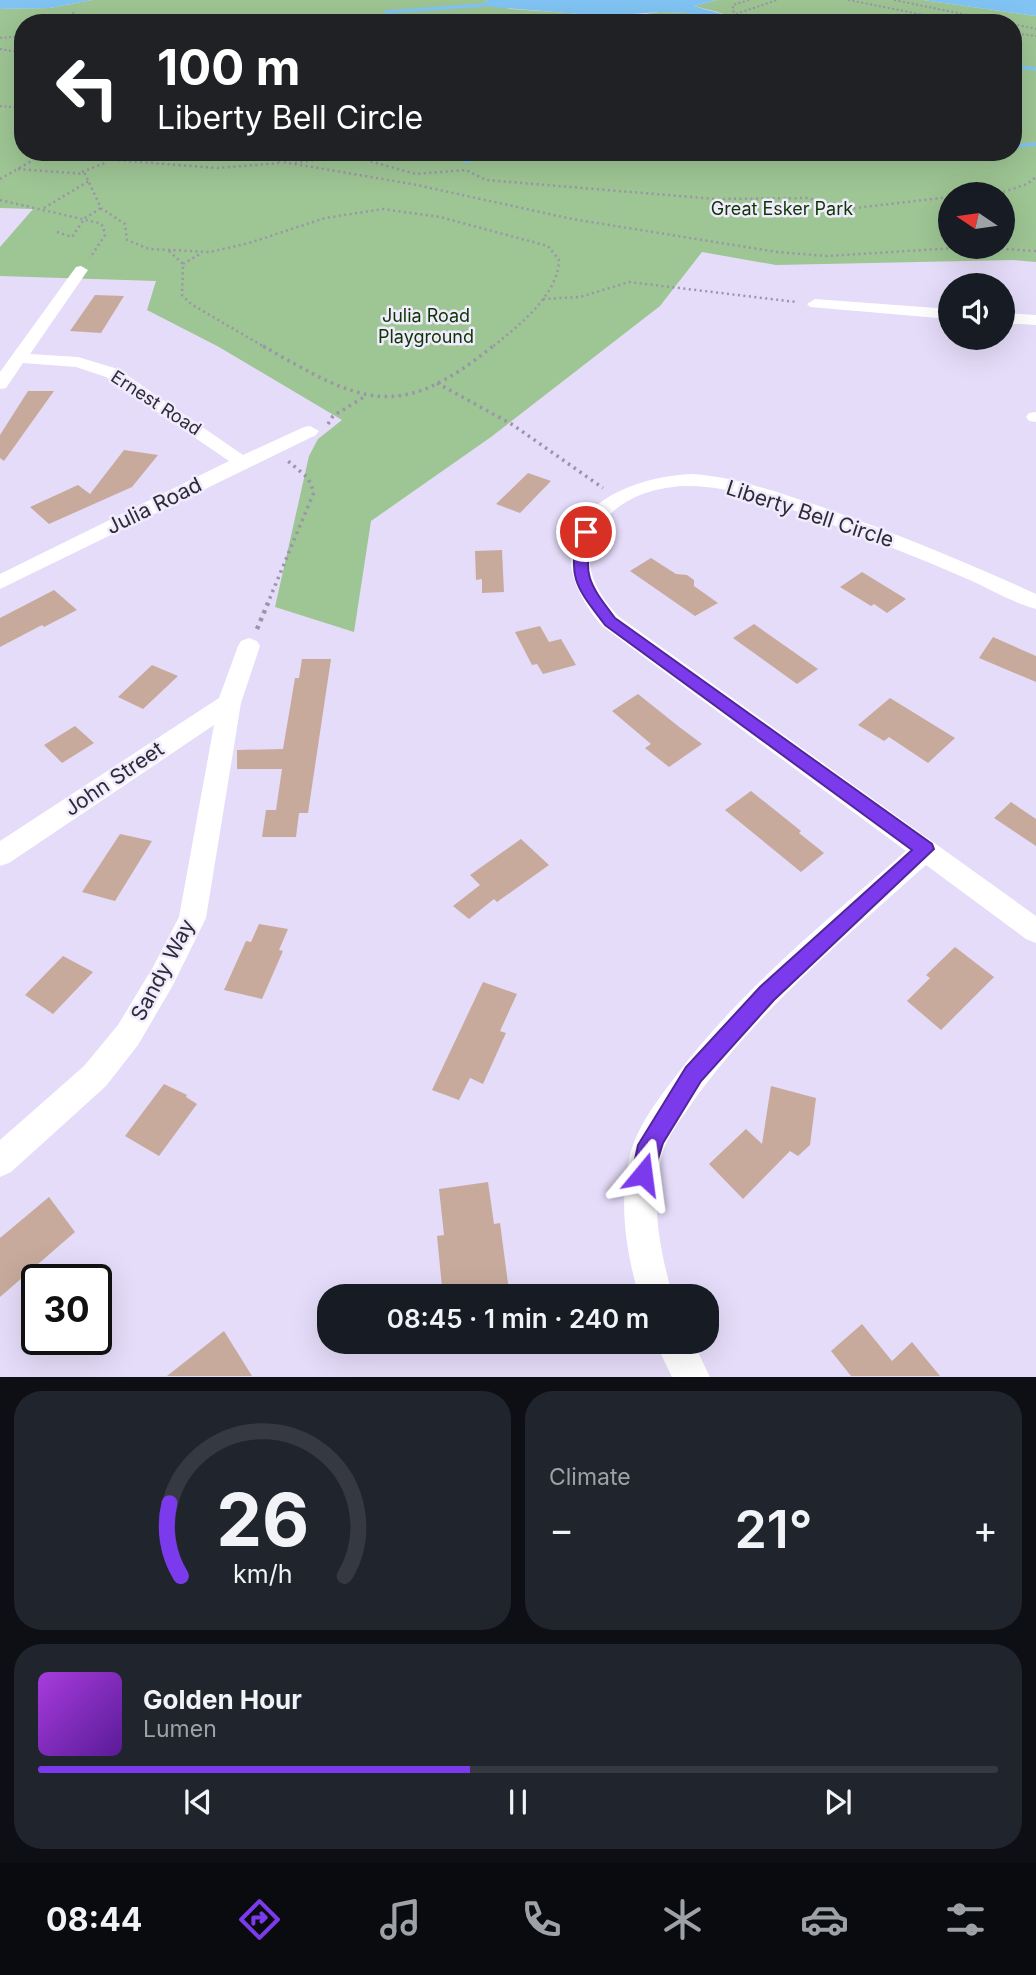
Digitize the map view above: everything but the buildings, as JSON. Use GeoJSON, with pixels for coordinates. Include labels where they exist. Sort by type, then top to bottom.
{"type":"FeatureCollection","features":[{"type":"Feature","properties":{"kind":"street"},"geometry":{"type":"LineString","coordinates":[[0,384],[81,270]]}},
{"type":"Feature","properties":{"kind":"street"},"geometry":{"type":"LineString","coordinates":[[815,304],[938,313]]}},
{"type":"Feature","properties":{"kind":"street"},"geometry":{"type":"LineString","coordinates":[[1015,319],[1036,320]]}},
{"type":"Feature","properties":{"kind":"street","name":"Ernest Road"},"geometry":{"type":"LineString","coordinates":[[20,358],[78,362],[112,373],[242,462]]}},
{"type":"Feature","properties":{"kind":"street","name":"Julia Road"},"geometry":{"type":"LineString","coordinates":[[0,582],[310,431]]}},
{"type":"Feature","properties":{"kind":"street","name":"Liberty Bell Circle"},"geometry":{"type":"LineString","coordinates":[[1036,602],[894,540],[782,500],[726,484],[694,480],[643,487],[618,499],[600,514],[586,532],[580,553],[583,586],[595,605],[610,621],[642,647],[826,776],[1036,931]]}},
{"type":"Feature","properties":{"kind":"street","name":"Sandy Way"},"geometry":{"type":"LineString","coordinates":[[0,1161],[95,1076],[128,1035],[187,930],[192,918],[202,865],[229,703],[249,646]]}},
{"type":"Feature","properties":{"kind":"street","name":"John Street"},"geometry":{"type":"LineString","coordinates":[[0,855],[229,703]]}},
{"type":"Feature","properties":{"kind":"street"},"geometry":{"type":"LineString","coordinates":[[652,1284],[644,1259],[640,1194],[646,1153],[664,1118],[693,1074],[767,993],[925,849]]}},
{"type":"Feature","properties":{"kind":"street"},"geometry":{"type":"LineString","coordinates":[[680,1354],[692,1377]]}},
{"type":"Feature","properties":{"kind":"path"},"geometry":{"type":"LineString","coordinates":[[748,0],[733,5],[733,11],[736,14],[741,10],[777,0]]}},
{"type":"Feature","properties":{"kind":"path"},"geometry":{"type":"LineString","coordinates":[[848,0],[919,14]]}},
{"type":"Feature","properties":{"kind":"path"},"geometry":{"type":"LineString","coordinates":[[894,0],[963,14]]}},
{"type":"Feature","properties":{"kind":"path"},"geometry":{"type":"LineString","coordinates":[[0,179],[32,161]]}},
{"type":"Feature","properties":{"kind":"path"},"geometry":{"type":"LineString","coordinates":[[18,169],[82,174],[109,161],[217,167],[283,162]]}},
{"type":"Feature","properties":{"kind":"path"},"geometry":{"type":"LineString","coordinates":[[279,161],[412,184],[572,219],[776,252],[827,256],[972,247],[1036,251]]}},
{"type":"Feature","properties":{"kind":"path"},"geometry":{"type":"LineString","coordinates":[[291,164],[310,161]]}},
{"type":"Feature","properties":{"kind":"path"},"geometry":{"type":"LineString","coordinates":[[369,161],[416,174],[466,170],[485,180],[716,199],[808,198],[847,209],[938,198]]}},
{"type":"Feature","properties":{"kind":"path"},"geometry":{"type":"LineString","coordinates":[[82,174],[89,181],[101,208],[123,222],[125,237],[130,243],[169,251],[204,253]]}},
{"type":"Feature","properties":{"kind":"path"},"geometry":{"type":"LineString","coordinates":[[1015,188],[1036,177]]}},
{"type":"Feature","properties":{"kind":"path"},"geometry":{"type":"LineString","coordinates":[[44,209],[89,181]]}},
{"type":"Feature","properties":{"kind":"path"},"geometry":{"type":"LineString","coordinates":[[0,200],[85,218],[103,226],[105,235],[81,270]]}},
{"type":"Feature","properties":{"kind":"path"},"geometry":{"type":"LineString","coordinates":[[57,232],[72,237],[85,218],[101,208]]}},
{"type":"Feature","properties":{"kind":"path"},"geometry":{"type":"LineString","coordinates":[[169,251],[183,264],[182,295],[191,304],[296,367],[364,396],[398,396],[422,390],[449,377],[501,339],[542,299],[560,264],[558,255],[549,248],[506,233],[398,211],[365,210],[341,214],[204,253],[183,264]]}},
{"type":"Feature","properties":{"kind":"path"},"geometry":{"type":"LineString","coordinates":[[542,299],[580,297],[629,282],[815,304]]}},
{"type":"Feature","properties":{"kind":"path"},"geometry":{"type":"LineString","coordinates":[[441,374],[449,377]]}},
{"type":"Feature","properties":{"kind":"path"},"geometry":{"type":"LineString","coordinates":[[437,383],[513,425],[618,499]]}},
{"type":"Feature","properties":{"kind":"path"},"geometry":{"type":"LineString","coordinates":[[328,424],[333,416],[364,396]]}},
{"type":"Feature","properties":{"kind":"path"},"geometry":{"type":"LineString","coordinates":[[249,646],[314,492],[313,484],[306,475],[270,449]]}},
{"type":"Feature","properties":{"kind":"green space","name":"Julia Road Playground"},"geometry":{"type":"Polygon","coordinates":[[[92,0],[488,0],[484,3],[511,9],[581,14],[14,14],[14,161],[1022,161],[1022,14],[1036,16],[1036,262],[1013,260],[776,265],[702,252],[660,306],[491,437],[371,521],[354,632],[275,607],[309,456],[318,439],[342,420],[219,347],[147,310],[156,281],[0,276],[0,247],[33,209],[0,208],[0,9],[50,8],[92,0]]]}},
{"type":"Feature","properties":{"kind":"green space","name":"Julia Road Playground"},"geometry":{"type":"Polygon","coordinates":[[[717,0],[923,0],[1022,14],[723,14],[694,6],[717,0]]]}},
{"type":"Feature","properties":{"kind":"green space","name":"Julia Road Playground"},"geometry":{"type":"Polygon","coordinates":[[[687,13],[690,14],[645,14],[687,13]]]}},
{"type":"Feature","properties":{"kind":"water"},"geometry":{"type":"Polygon","coordinates":[[[0,0],[92,0],[50,8],[0,9],[0,0]]]}},
{"type":"Feature","properties":{"kind":"water"},"geometry":{"type":"Polygon","coordinates":[[[488,0],[717,0],[694,6],[722,14],[580,14],[492,7],[484,3],[488,0]]]}},
{"type":"Feature","properties":{"kind":"water"},"geometry":{"type":"Polygon","coordinates":[[[923,0],[1036,0],[1036,16],[923,0]]]}},
{"type":"Feature","properties":{"kind":"waterway"},"geometry":{"type":"LineString","coordinates":[[386,12],[485,5]]}},
{"type":"Feature","properties":{"kind":"waterway"},"geometry":{"type":"LineString","coordinates":[[1022,67],[1036,69]]}},
{"type":"Feature","properties":{"kind":"waterway"},"geometry":{"type":"LineString","coordinates":[[1022,145],[1036,144]]}},
{"type":"Feature","properties":{"kind":"route"},"geometry":{"type":"LineString","coordinates":[[586,532],[580,553],[583,586],[595,605],[610,621],[642,647],[925,849],[767,993],[693,1074],[664,1118],[646,1153],[643,1174]]}},
{"type":"Feature","properties":{"kind":"park label","name":"Great Esker Park"},"geometry":{"type":"Point","coordinates":[782,209]}}]}
